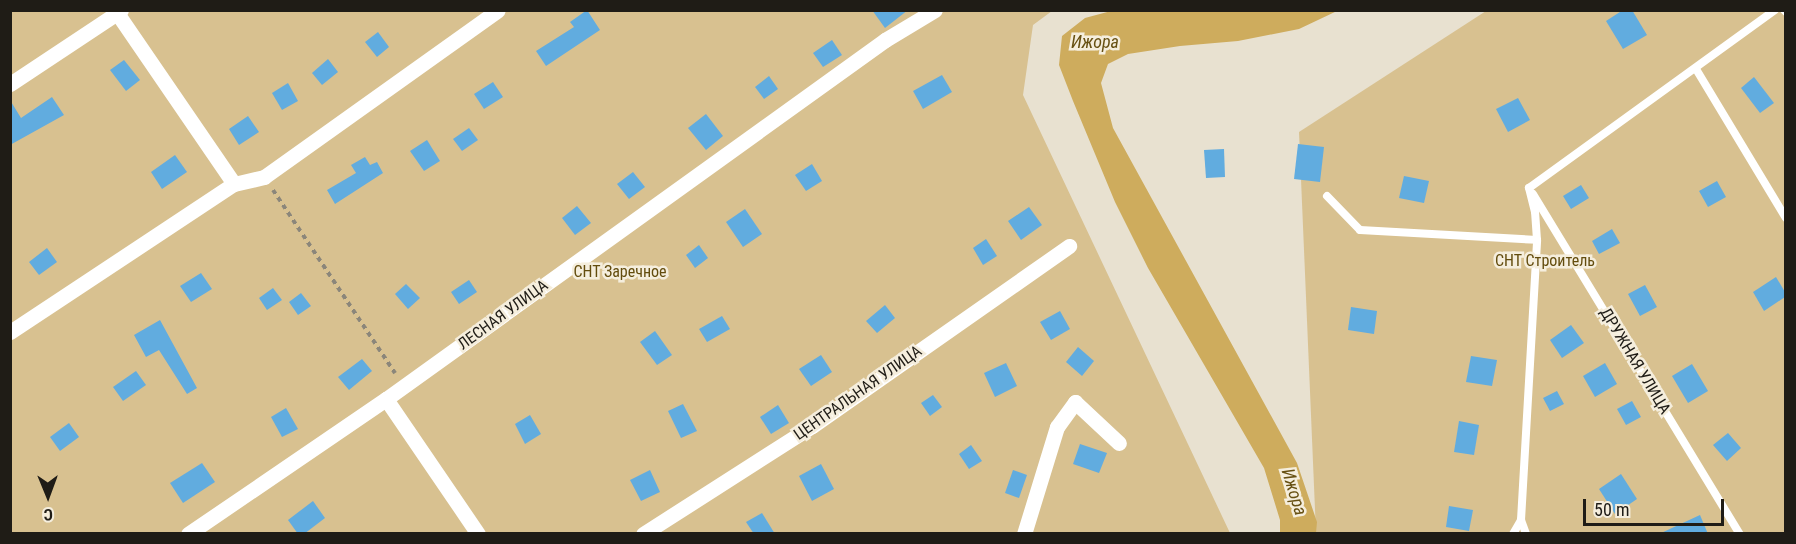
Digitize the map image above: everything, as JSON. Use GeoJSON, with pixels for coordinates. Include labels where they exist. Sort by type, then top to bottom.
{"type":"FeatureCollection","features":[{"type":"Feature","properties":{"kind":"street"},"geometry":{"type":"LineString","coordinates":[[10,332],[234,184],[264,177],[498,10]]}},
{"type":"Feature","properties":{"kind":"street","name":"ЛЕСНАЯ УЛИЦА"},"geometry":{"type":"LineString","coordinates":[[188,534],[386,399],[885,40],[935,10]]}},
{"type":"Feature","properties":{"kind":"street"},"geometry":{"type":"LineString","coordinates":[[10,84],[119,12],[234,184]]}},
{"type":"Feature","properties":{"kind":"street","name":"ЦЕНТРАЛЬНАЯ УЛИЦА"},"geometry":{"type":"LineString","coordinates":[[644,534],[813,426],[1069,246]]}},
{"type":"Feature","properties":{"kind":"street"},"geometry":{"type":"LineString","coordinates":[[386,399],[478,534]]}},
{"type":"Feature","properties":{"kind":"street"},"geometry":{"type":"LineString","coordinates":[[1024,534],[1057,427],[1075,402],[1119,443]]}},
{"type":"Feature","properties":{"kind":"lane"},"geometry":{"type":"LineString","coordinates":[[1526,534],[1521,520],[1537,240],[1535,212],[1529,188],[1696,69],[1774,10]]}},
{"type":"Feature","properties":{"kind":"lane"},"geometry":{"type":"LineString","coordinates":[[1696,69],[1785,218]]}},
{"type":"Feature","properties":{"kind":"lane","name":"ДРУЖНАЯ УЛИЦА"},"geometry":{"type":"LineString","coordinates":[[1529,188],[1740,534]]}},
{"type":"Feature","properties":{"kind":"lane"},"geometry":{"type":"LineString","coordinates":[[1327,196],[1359,230],[1537,240]]}},
{"type":"Feature","properties":{"kind":"lane"},"geometry":{"type":"LineString","coordinates":[[1513,534],[1521,520]]}},
{"type":"Feature","properties":{"kind":"path"},"geometry":{"type":"LineString","coordinates":[[264,177],[395,373],[386,399]]}},
{"type":"Feature","properties":{"kind":"green space","name":"СНТ Заречное"},"geometry":{"type":"Polygon","coordinates":[[[10,11],[1052,11],[1033,25],[1023,95],[1230,533],[11,533],[10,11]]]}},
{"type":"Feature","properties":{"kind":"green space","name":"СНТ Строитель"},"geometry":{"type":"Polygon","coordinates":[[[1486,11],[1785,11],[1785,533],[1316,533],[1299,132],[1486,11]]]}},
{"type":"Feature","properties":{"kind":"water","name":"Ижора"},"geometry":{"type":"Polygon","coordinates":[[[1111,11],[1337,11],[1299,29],[1238,41],[1180,46],[1128,54],[1108,64],[1101,83],[1113,128],[1297,463],[1317,522],[1316,533],[1280,533],[1280,520],[1264,468],[1148,268],[1115,202],[1073,101],[1059,65],[1062,36],[1085,18],[1111,11]]]}},
{"type":"Feature","properties":{"kind":"building"},"geometry":{"type":"Polygon","coordinates":[[[587,10],[600,30],[546,66],[536,51],[574,27],[570,22],[587,10]]]}},
{"type":"Feature","properties":{"kind":"building"},"geometry":{"type":"Polygon","coordinates":[[[872,10],[908,10],[885,28],[872,10]]]}},
{"type":"Feature","properties":{"kind":"building"},"geometry":{"type":"Polygon","coordinates":[[[1623,10],[1632,10],[1647,35],[1623,49],[1606,21],[1623,10]]]}},
{"type":"Feature","properties":{"kind":"building"},"geometry":{"type":"Polygon","coordinates":[[[378,32],[389,47],[377,57],[365,42],[378,32]]]}},
{"type":"Feature","properties":{"kind":"building"},"geometry":{"type":"Polygon","coordinates":[[[832,40],[842,55],[823,67],[813,53],[832,40]]]}},
{"type":"Feature","properties":{"kind":"building"},"geometry":{"type":"Polygon","coordinates":[[[328,59],[338,72],[322,85],[312,73],[328,59]]]}},
{"type":"Feature","properties":{"kind":"building"},"geometry":{"type":"Polygon","coordinates":[[[124,60],[140,80],[126,91],[110,70],[124,60]]]}},
{"type":"Feature","properties":{"kind":"building"},"geometry":{"type":"Polygon","coordinates":[[[942,75],[952,92],[923,109],[913,91],[942,75]]]}},
{"type":"Feature","properties":{"kind":"building"},"geometry":{"type":"Polygon","coordinates":[[[769,76],[778,89],[764,99],[755,87],[769,76]]]}},
{"type":"Feature","properties":{"kind":"building"},"geometry":{"type":"Polygon","coordinates":[[[1754,77],[1774,103],[1760,113],[1741,88],[1754,77]]]}},
{"type":"Feature","properties":{"kind":"building"},"geometry":{"type":"Polygon","coordinates":[[[493,82],[503,97],[484,109],[474,94],[493,82]]]}},
{"type":"Feature","properties":{"kind":"building"},"geometry":{"type":"Polygon","coordinates":[[[288,83],[298,101],[282,110],[272,93],[288,83]]]}},
{"type":"Feature","properties":{"kind":"building"},"geometry":{"type":"Polygon","coordinates":[[[52,97],[64,115],[10,145],[10,100],[21,118],[52,97]]]}},
{"type":"Feature","properties":{"kind":"building"},"geometry":{"type":"Polygon","coordinates":[[[1518,98],[1530,120],[1508,132],[1496,109],[1518,98]]]}},
{"type":"Feature","properties":{"kind":"building"},"geometry":{"type":"Polygon","coordinates":[[[706,114],[723,136],[706,150],[688,128],[706,114]]]}},
{"type":"Feature","properties":{"kind":"building"},"geometry":{"type":"Polygon","coordinates":[[[248,116],[259,132],[239,145],[229,129],[248,116]]]}},
{"type":"Feature","properties":{"kind":"building"},"geometry":{"type":"Polygon","coordinates":[[[469,128],[478,140],[462,151],[453,139],[469,128]]]}},
{"type":"Feature","properties":{"kind":"building"},"geometry":{"type":"Polygon","coordinates":[[[427,140],[440,161],[424,171],[410,151],[427,140]]]}},
{"type":"Feature","properties":{"kind":"building"},"geometry":{"type":"Polygon","coordinates":[[[1298,144],[1324,147],[1320,182],[1294,179],[1298,144]]]}},
{"type":"Feature","properties":{"kind":"building"},"geometry":{"type":"Polygon","coordinates":[[[1224,149],[1225,177],[1206,178],[1204,150],[1224,149]]]}},
{"type":"Feature","properties":{"kind":"building"},"geometry":{"type":"Polygon","coordinates":[[[175,155],[187,172],[162,189],[151,172],[175,155]]]}},
{"type":"Feature","properties":{"kind":"building"},"geometry":{"type":"Polygon","coordinates":[[[365,157],[370,165],[377,162],[383,173],[335,204],[327,190],[356,173],[351,165],[365,157]]]}},
{"type":"Feature","properties":{"kind":"building"},"geometry":{"type":"Polygon","coordinates":[[[812,164],[822,181],[806,191],[795,175],[812,164]]]}},
{"type":"Feature","properties":{"kind":"building"},"geometry":{"type":"Polygon","coordinates":[[[633,172],[645,187],[629,199],[617,184],[633,172]]]}},
{"type":"Feature","properties":{"kind":"building"},"geometry":{"type":"Polygon","coordinates":[[[1404,176],[1429,181],[1424,203],[1399,198],[1404,176]]]}},
{"type":"Feature","properties":{"kind":"building"},"geometry":{"type":"Polygon","coordinates":[[[1717,181],[1726,197],[1708,207],[1699,191],[1717,181]]]}},
{"type":"Feature","properties":{"kind":"building"},"geometry":{"type":"Polygon","coordinates":[[[1581,185],[1589,198],[1571,209],[1563,196],[1581,185]]]}},
{"type":"Feature","properties":{"kind":"building"},"geometry":{"type":"Polygon","coordinates":[[[577,206],[591,223],[575,235],[562,218],[577,206]]]}},
{"type":"Feature","properties":{"kind":"building"},"geometry":{"type":"Polygon","coordinates":[[[1029,207],[1042,225],[1021,240],[1008,221],[1029,207]]]}},
{"type":"Feature","properties":{"kind":"building"},"geometry":{"type":"Polygon","coordinates":[[[745,209],[762,234],[743,247],[726,222],[745,209]]]}},
{"type":"Feature","properties":{"kind":"building"},"geometry":{"type":"Polygon","coordinates":[[[1612,229],[1620,243],[1599,254],[1592,241],[1612,229]]]}},
{"type":"Feature","properties":{"kind":"building"},"geometry":{"type":"Polygon","coordinates":[[[986,239],[997,256],[983,265],[973,248],[986,239]]]}},
{"type":"Feature","properties":{"kind":"building"},"geometry":{"type":"Polygon","coordinates":[[[699,245],[708,258],[695,268],[686,255],[699,245]]]}},
{"type":"Feature","properties":{"kind":"building"},"geometry":{"type":"Polygon","coordinates":[[[47,248],[57,262],[39,275],[29,262],[47,248]]]}},
{"type":"Feature","properties":{"kind":"building"},"geometry":{"type":"Polygon","coordinates":[[[201,273],[212,289],[191,302],[180,286],[201,273]]]}},
{"type":"Feature","properties":{"kind":"building"},"geometry":{"type":"Polygon","coordinates":[[[1776,277],[1785,292],[1785,297],[1764,311],[1753,292],[1776,277]]]}},
{"type":"Feature","properties":{"kind":"building"},"geometry":{"type":"Polygon","coordinates":[[[469,280],[477,292],[459,304],[451,292],[469,280]]]}},
{"type":"Feature","properties":{"kind":"building"},"geometry":{"type":"Polygon","coordinates":[[[406,284],[420,298],[408,309],[395,294],[406,284]]]}},
{"type":"Feature","properties":{"kind":"building"},"geometry":{"type":"Polygon","coordinates":[[[1645,285],[1657,307],[1640,316],[1628,294],[1645,285]]]}},
{"type":"Feature","properties":{"kind":"building"},"geometry":{"type":"Polygon","coordinates":[[[273,288],[282,300],[267,310],[259,298],[273,288]]]}},
{"type":"Feature","properties":{"kind":"building"},"geometry":{"type":"Polygon","coordinates":[[[301,293],[311,306],[298,315],[289,302],[301,293]]]}},
{"type":"Feature","properties":{"kind":"building"},"geometry":{"type":"Polygon","coordinates":[[[885,305],[895,318],[877,333],[866,321],[885,305]]]}},
{"type":"Feature","properties":{"kind":"building"},"geometry":{"type":"Polygon","coordinates":[[[1351,307],[1377,311],[1374,334],[1348,330],[1351,307]]]}},
{"type":"Feature","properties":{"kind":"building"},"geometry":{"type":"Polygon","coordinates":[[[1060,311],[1070,329],[1051,340],[1040,322],[1060,311]]]}},
{"type":"Feature","properties":{"kind":"building"},"geometry":{"type":"Polygon","coordinates":[[[722,316],[730,329],[707,342],[699,329],[722,316]]]}},
{"type":"Feature","properties":{"kind":"building"},"geometry":{"type":"Polygon","coordinates":[[[160,320],[197,388],[187,394],[159,350],[146,357],[134,335],[160,320]]]}},
{"type":"Feature","properties":{"kind":"building"},"geometry":{"type":"Polygon","coordinates":[[[1571,325],[1584,343],[1562,358],[1550,340],[1571,325]]]}},
{"type":"Feature","properties":{"kind":"building"},"geometry":{"type":"Polygon","coordinates":[[[655,331],[672,355],[657,365],[640,342],[655,331]]]}},
{"type":"Feature","properties":{"kind":"building"},"geometry":{"type":"Polygon","coordinates":[[[1078,347],[1094,361],[1082,376],[1066,362],[1078,347]]]}},
{"type":"Feature","properties":{"kind":"building"},"geometry":{"type":"Polygon","coordinates":[[[821,355],[832,372],[811,386],[799,369],[821,355]]]}},
{"type":"Feature","properties":{"kind":"building"},"geometry":{"type":"Polygon","coordinates":[[[1471,356],[1497,360],[1492,386],[1466,382],[1471,356]]]}},
{"type":"Feature","properties":{"kind":"building"},"geometry":{"type":"Polygon","coordinates":[[[362,359],[372,371],[349,390],[338,377],[362,359]]]}},
{"type":"Feature","properties":{"kind":"building"},"geometry":{"type":"Polygon","coordinates":[[[1006,363],[1017,386],[995,397],[984,373],[1006,363]]]}},
{"type":"Feature","properties":{"kind":"building"},"geometry":{"type":"Polygon","coordinates":[[[1605,363],[1617,384],[1595,397],[1583,376],[1605,363]]]}},
{"type":"Feature","properties":{"kind":"building"},"geometry":{"type":"Polygon","coordinates":[[[1692,364],[1708,391],[1688,403],[1672,376],[1692,364]]]}},
{"type":"Feature","properties":{"kind":"building"},"geometry":{"type":"Polygon","coordinates":[[[136,371],[146,385],[123,401],[113,387],[136,371]]]}},
{"type":"Feature","properties":{"kind":"building"},"geometry":{"type":"Polygon","coordinates":[[[1557,391],[1564,404],[1550,411],[1543,398],[1557,391]]]}},
{"type":"Feature","properties":{"kind":"building"},"geometry":{"type":"Polygon","coordinates":[[[933,395],[942,407],[930,416],[921,403],[933,395]]]}},
{"type":"Feature","properties":{"kind":"building"},"geometry":{"type":"Polygon","coordinates":[[[1632,401],[1641,417],[1626,425],[1617,409],[1632,401]]]}},
{"type":"Feature","properties":{"kind":"building"},"geometry":{"type":"Polygon","coordinates":[[[683,404],[697,431],[681,438],[668,411],[683,404]]]}},
{"type":"Feature","properties":{"kind":"building"},"geometry":{"type":"Polygon","coordinates":[[[778,405],[789,423],[771,434],[760,417],[778,405]]]}},
{"type":"Feature","properties":{"kind":"building"},"geometry":{"type":"Polygon","coordinates":[[[286,408],[298,429],[282,437],[271,417],[286,408]]]}},
{"type":"Feature","properties":{"kind":"building"},"geometry":{"type":"Polygon","coordinates":[[[530,415],[541,434],[525,444],[515,424],[530,415]]]}},
{"type":"Feature","properties":{"kind":"building"},"geometry":{"type":"Polygon","coordinates":[[[1459,421],[1479,425],[1474,455],[1454,452],[1459,421]]]}},
{"type":"Feature","properties":{"kind":"building"},"geometry":{"type":"Polygon","coordinates":[[[69,423],[79,437],[60,451],[50,437],[69,423]]]}},
{"type":"Feature","properties":{"kind":"building"},"geometry":{"type":"Polygon","coordinates":[[[1728,433],[1741,448],[1727,461],[1713,445],[1728,433]]]}},
{"type":"Feature","properties":{"kind":"building"},"geometry":{"type":"Polygon","coordinates":[[[1080,444],[1107,453],[1099,473],[1073,464],[1080,444]]]}},
{"type":"Feature","properties":{"kind":"building"},"geometry":{"type":"Polygon","coordinates":[[[971,445],[982,461],[969,469],[959,454],[971,445]]]}},
{"type":"Feature","properties":{"kind":"building"},"geometry":{"type":"Polygon","coordinates":[[[202,463],[215,482],[183,503],[170,483],[202,463]]]}},
{"type":"Feature","properties":{"kind":"building"},"geometry":{"type":"Polygon","coordinates":[[[821,464],[834,489],[812,501],[799,476],[821,464]]]}},
{"type":"Feature","properties":{"kind":"building"},"geometry":{"type":"Polygon","coordinates":[[[650,470],[660,492],[641,501],[630,480],[650,470]]]}},
{"type":"Feature","properties":{"kind":"building"},"geometry":{"type":"Polygon","coordinates":[[[1013,470],[1027,475],[1019,498],[1005,493],[1013,470]]]}},
{"type":"Feature","properties":{"kind":"building"},"geometry":{"type":"Polygon","coordinates":[[[1621,474],[1637,499],[1615,514],[1599,489],[1621,474]]]}},
{"type":"Feature","properties":{"kind":"building"},"geometry":{"type":"Polygon","coordinates":[[[313,501],[325,518],[304,534],[298,534],[288,520],[313,501]]]}},
{"type":"Feature","properties":{"kind":"building"},"geometry":{"type":"Polygon","coordinates":[[[1449,506],[1473,510],[1469,531],[1446,527],[1449,506]]]}},
{"type":"Feature","properties":{"kind":"building"},"geometry":{"type":"Polygon","coordinates":[[[762,513],[775,534],[754,534],[746,522],[762,513]]]}},
{"type":"Feature","properties":{"kind":"building"},"geometry":{"type":"Polygon","coordinates":[[[1700,515],[1708,534],[1659,534],[1700,515]]]}}]}
